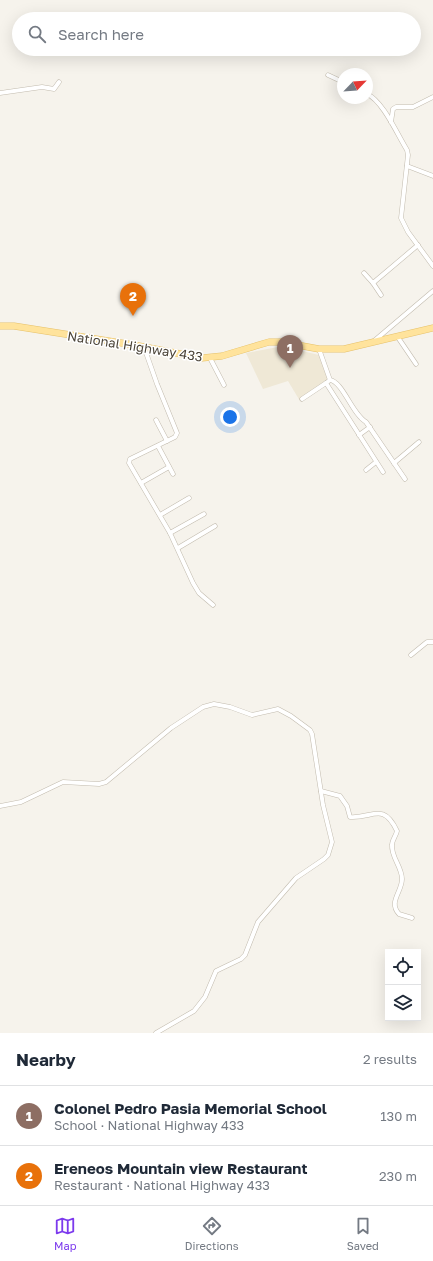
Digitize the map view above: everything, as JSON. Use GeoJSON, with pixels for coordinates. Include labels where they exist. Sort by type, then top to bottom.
{"type":"FeatureCollection","features":[{"type":"Feature","properties":{"kind":"main road","name":"National Highway 433"},"geometry":{"type":"LineString","coordinates":[[0,326],[14,326],[144,347],[195,357],[210,358],[269,342],[281,342],[319,350],[344,349],[433,328]]}},
{"type":"Feature","properties":{"kind":"street"},"geometry":{"type":"LineString","coordinates":[[328,75],[337,79]]}},
{"type":"Feature","properties":{"kind":"street"},"geometry":{"type":"LineString","coordinates":[[0,93],[42,87],[54,89],[59,82]]}},
{"type":"Feature","properties":{"kind":"street"},"geometry":{"type":"LineString","coordinates":[[373,98],[386,113],[407,150],[407,166],[401,218],[408,232],[433,266]]}},
{"type":"Feature","properties":{"kind":"street"},"geometry":{"type":"LineString","coordinates":[[391,124],[393,109],[396,107],[413,107],[433,98]]}},
{"type":"Feature","properties":{"kind":"street"},"geometry":{"type":"LineString","coordinates":[[407,166],[433,176]]}},
{"type":"Feature","properties":{"kind":"street"},"geometry":{"type":"LineString","coordinates":[[373,283],[418,245]]}},
{"type":"Feature","properties":{"kind":"street"},"geometry":{"type":"LineString","coordinates":[[364,273],[381,295]]}},
{"type":"Feature","properties":{"kind":"street"},"geometry":{"type":"LineString","coordinates":[[372,343],[433,291]]}},
{"type":"Feature","properties":{"kind":"street"},"geometry":{"type":"LineString","coordinates":[[397,336],[416,364]]}},
{"type":"Feature","properties":{"kind":"street"},"geometry":{"type":"LineString","coordinates":[[144,347],[177,433],[175,437],[129,460],[178,548],[193,583],[199,592],[213,605]]}},
{"type":"Feature","properties":{"kind":"street"},"geometry":{"type":"LineString","coordinates":[[319,350],[330,380],[337,383],[359,418],[366,422],[370,427],[406,479]]}},
{"type":"Feature","properties":{"kind":"street"},"geometry":{"type":"LineString","coordinates":[[210,358],[224,385]]}},
{"type":"Feature","properties":{"kind":"street"},"geometry":{"type":"LineString","coordinates":[[302,399],[330,380]]}},
{"type":"Feature","properties":{"kind":"street"},"geometry":{"type":"LineString","coordinates":[[326,383],[383,472]]}},
{"type":"Feature","properties":{"kind":"street"},"geometry":{"type":"LineString","coordinates":[[156,420],[167,441]]}},
{"type":"Feature","properties":{"kind":"street"},"geometry":{"type":"LineString","coordinates":[[359,435],[370,427]]}},
{"type":"Feature","properties":{"kind":"street"},"geometry":{"type":"LineString","coordinates":[[394,463],[419,442]]}},
{"type":"Feature","properties":{"kind":"street"},"geometry":{"type":"LineString","coordinates":[[158,446],[173,474]]}},
{"type":"Feature","properties":{"kind":"street"},"geometry":{"type":"LineString","coordinates":[[366,470],[376,462]]}},
{"type":"Feature","properties":{"kind":"street"},"geometry":{"type":"LineString","coordinates":[[141,483],[169,467]]}},
{"type":"Feature","properties":{"kind":"street"},"geometry":{"type":"LineString","coordinates":[[160,515],[189,498]]}},
{"type":"Feature","properties":{"kind":"street"},"geometry":{"type":"LineString","coordinates":[[170,534],[204,514]]}},
{"type":"Feature","properties":{"kind":"street"},"geometry":{"type":"LineString","coordinates":[[178,548],[215,526]]}},
{"type":"Feature","properties":{"kind":"street"},"geometry":{"type":"LineString","coordinates":[[411,655],[427,642],[433,642]]}},
{"type":"Feature","properties":{"kind":"street"},"geometry":{"type":"LineString","coordinates":[[0,806],[22,802],[63,782],[99,784],[106,782],[171,728],[203,707],[214,704],[230,707],[252,715],[278,709],[310,730],[312,734],[314,755],[322,791],[325,815],[332,834],[332,842],[328,855],[290,884],[275,904],[258,922],[245,955],[241,959],[216,971],[205,997],[194,1011],[156,1033]]}},
{"type":"Feature","properties":{"kind":"street"},"geometry":{"type":"LineString","coordinates":[[322,791],[340,796],[350,817],[377,813],[384,814],[394,825],[397,831],[392,847],[402,878],[401,886],[394,902],[399,914],[412,918]]}},
{"type":"Feature","properties":{"kind":"shaded area"},"geometry":{"type":"Polygon","coordinates":[[[278,347],[290,348],[323,356],[330,381],[300,401],[288,381],[263,389],[246,353],[278,347]]]}},
{"type":"Feature","properties":{"kind":"place","name":"Ereneos Mountain view Restaurant"},"geometry":{"type":"Point","coordinates":[133,316]}},
{"type":"Feature","properties":{"kind":"place","name":"Colonel Pedro Pasia Memorial School"},"geometry":{"type":"Point","coordinates":[290,368]}}]}
